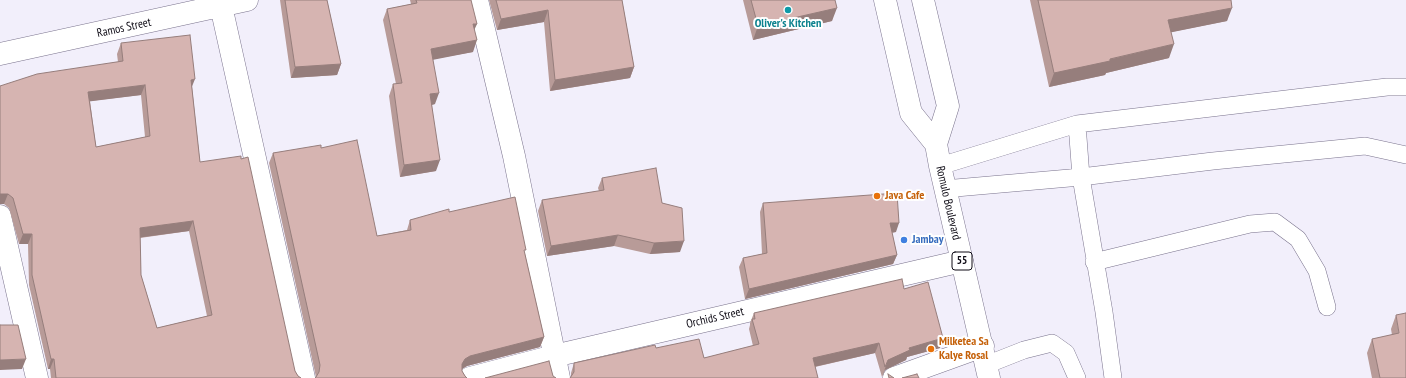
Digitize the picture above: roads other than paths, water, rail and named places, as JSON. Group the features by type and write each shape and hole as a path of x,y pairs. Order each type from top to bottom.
{"main road":[{"name":"Ramos Street","path":"0,54 248,0"},
{"path":"477,0 514,156 559,378"},
{"name":"Romulo Boulevard","path":"886,0 911,114 936,144"},
{"name":"Romulo Boulevard","path":"923,0 948,106 936,144 944,189 986,363"},
{"path":"221,6 304,378"},
{"path":"0,216 37,378"},
{"name":"Orchids Street","path":"470,378 554,356 962,261"},
{"path":"894,378 986,363"}],"lane":[{"path":"940,166 1077,124 1387,87 1406,87"},
{"path":"1077,124 1081,177 1094,262 1104,312 1112,378"},
{"path":"944,189 1081,177 1213,161 1365,146 1406,155"},
{"path":"1094,262 1250,224 1275,222 1298,239 1317,271 1327,307"},
{"path":"986,363 1024,350 1052,343 1066,353 1077,378"}],"place":[{"name":"Oliver's Kitchen","path":"788,10"},
{"name":"Java Cafe","path":"877,196"},
{"name":"Jambay","path":"904,240"},
{"name":"Milketea Sa Kalye Rosal","path":"931,349"}]}
